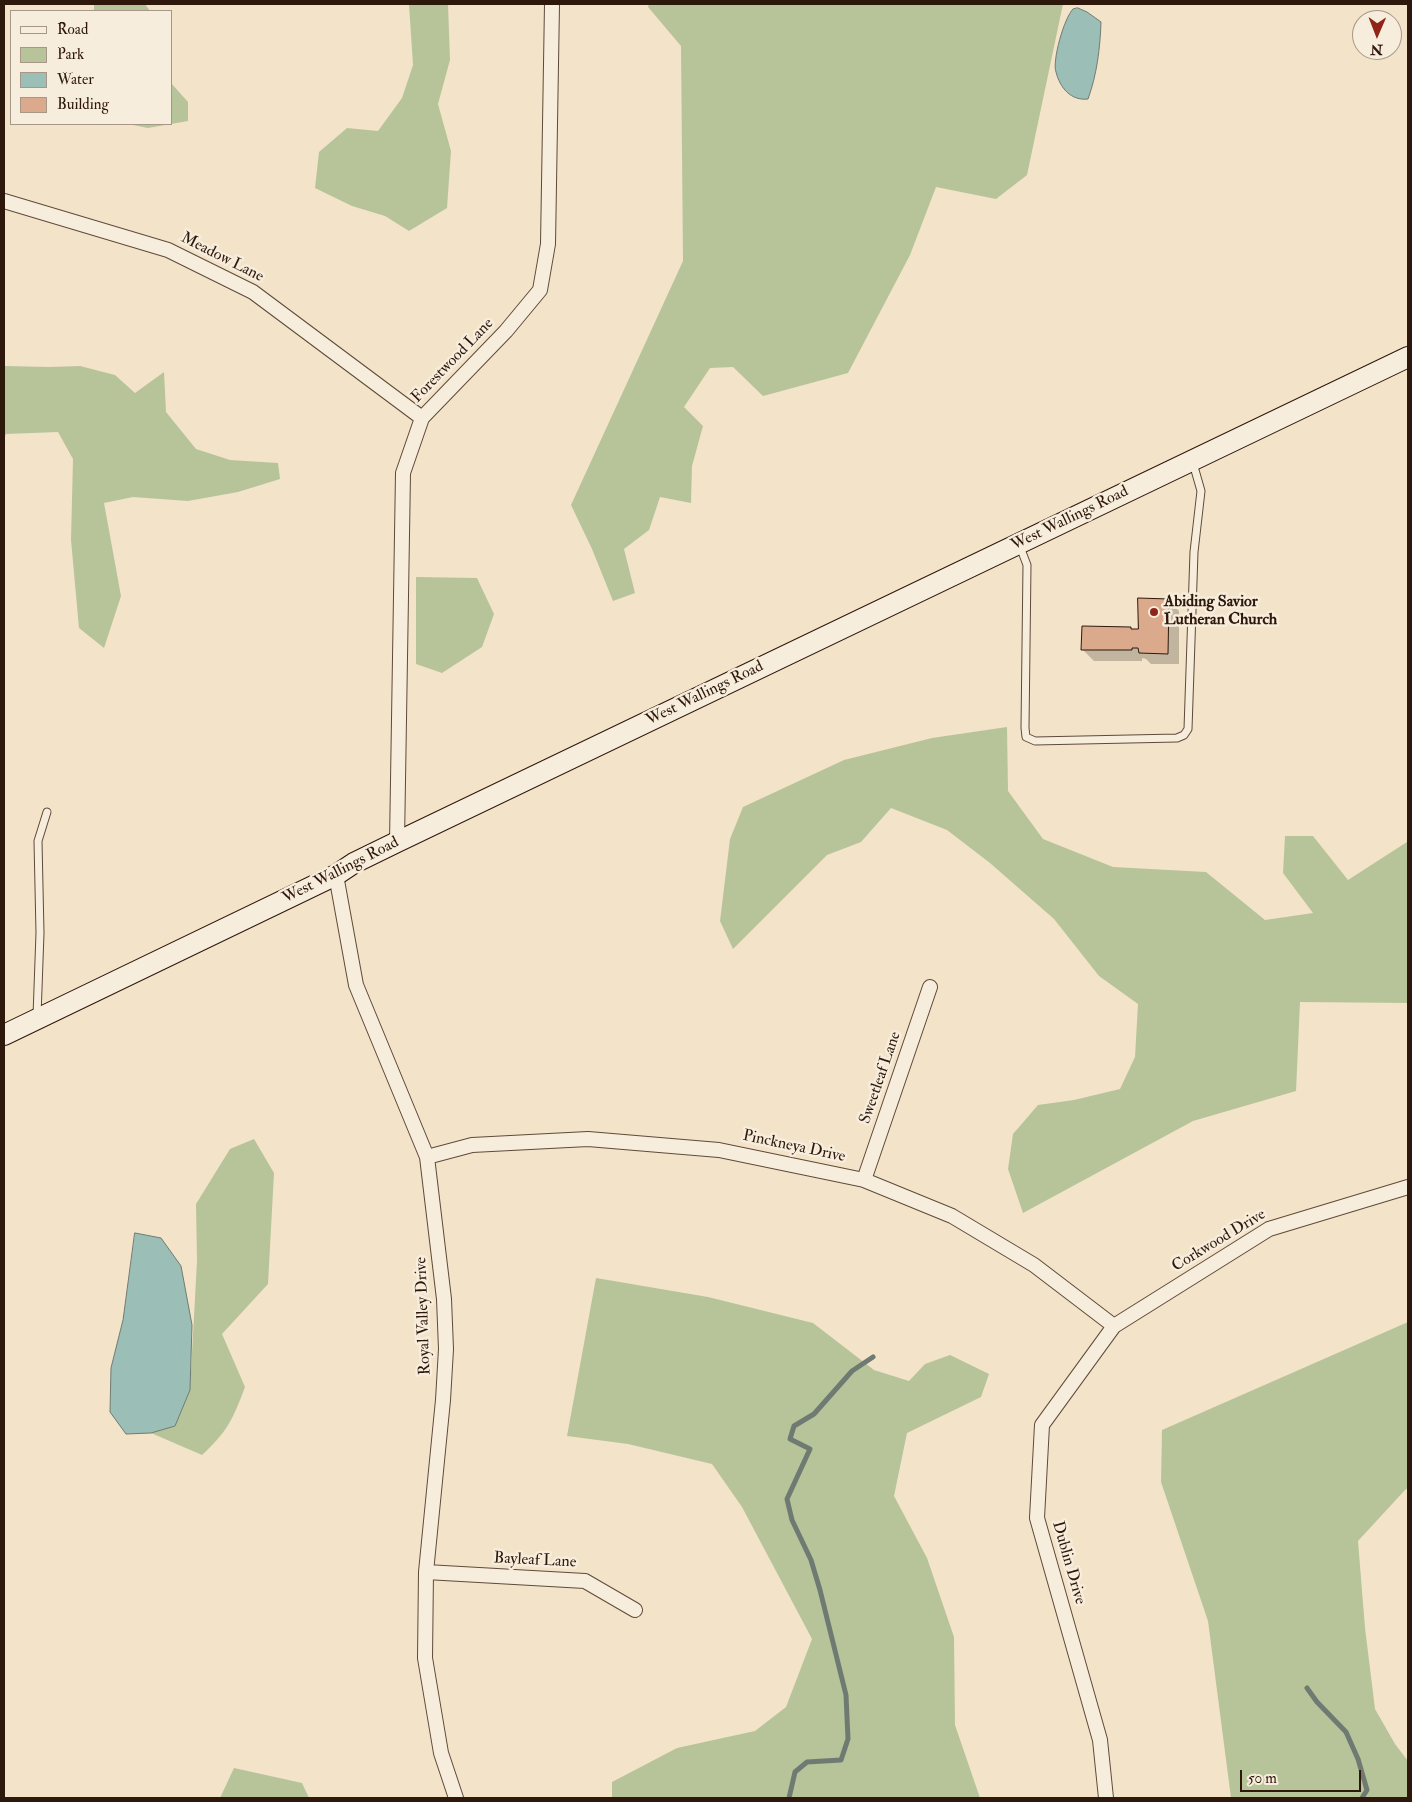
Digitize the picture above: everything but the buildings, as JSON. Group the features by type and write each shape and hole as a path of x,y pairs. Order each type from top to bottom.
{"street":[{"name":"Forestwood Lane","path":"397,842 403,473 422,418 506,331 540,290 548,244 552,4"},
{"name":"Meadow Lane","path":"4,200 168,250 253,292 422,418"},
{"name":"West Wallings Road","path":"4,1035 336,875 354,863 397,842 1408,357"},
{"name":"Royal Valley Drive","path":"336,875 356,985 428,1157 444,1300 446,1349 444,1400 426,1572 425,1658 440,1753 456,1798"},
{"name":"Sweetleaf Lane","path":"864,1180 930,987"},
{"name":"Pinckneya Drive","path":"428,1157 472,1145 588,1139 720,1150 864,1180 952,1216 1034,1265 1114,1326"},
{"name":"Corkwood Drive","path":"1114,1326 1269,1229 1408,1187"},
{"name":"Dublin Drive","path":"1106,1798 1100,1740 1037,1518 1042,1425 1114,1326"},
{"name":"Bayleaf Lane","path":"426,1572 585,1581 635,1610"}],"lane":[{"path":"1018,544 1027,565 1024,728 1026,737 1035,741 1177,738 1184,735 1188,728 1194,552 1201,491 1192,461"},
{"path":"37,1019 40,933 38,841 47,812"}],"green space":[{"path":"94,4 145,4 149,10 94,10"},
{"path":"409,4 448,4 450,60 438,104 451,151 447,208 409,231 385,216 352,206 315,188 319,152 347,128 378,131 402,98 413,65"},
{"path":"649,4 1063,4 1027,175 996,199 936,187 910,255 848,373 763,396 733,367 710,368 684,407 703,426 692,466 691,503 660,497 649,530 624,549 635,593 613,601 592,549 571,505 683,261 681,46 648,7"},
{"path":"172,84 188,102 188,121 172,124"},
{"path":"133,125 165,125 148,128"},
{"path":"4,366 80,366 115,375 135,393 164,372 166,412 196,449 230,460 278,463 280,479 238,492 188,501 133,497 104,503 121,596 104,648 79,628 71,540 73,459 58,432 6,434 4,438"},
{"path":"416,577 477,578 494,614 482,647 442,673 416,664"},
{"path":"1007,727 1008,791 1043,839 1113,867 1206,872 1265,920 1313,913 1283,873 1285,836 1313,836 1348,880 1407,842 1408,838 1408,1003 1300,1002 1296,1091 1193,1121 1023,1213 1008,1169 1013,1134 1038,1105 1074,1100 1120,1089 1135,1057 1138,1004 1099,976 1054,919 990,863 947,830 891,808 861,842 827,855 733,949 720,921 730,839 743,807 844,760 932,738"},
{"path":"254,1139 274,1173 268,1284 222,1334 245,1387 229,1424 218,1439 202,1455 151,1433 175,1426 190,1390 197,1261 196,1204 230,1149"},
{"path":"596,1278 708,1297 813,1323 874,1370 909,1381 925,1364 950,1355 989,1374 981,1397 907,1433 894,1496 927,1558 954,1637 955,1725 980,1798 612,1798 612,1782 677,1748 755,1731 786,1707 812,1639 742,1507 712,1464 628,1444 567,1436"},
{"path":"1408,1322 1408,1488 1358,1541 1365,1628 1375,1709 1395,1744 1408,1761 1408,1798 1231,1798 1208,1621 1161,1482 1162,1430"},
{"path":"234,1768 302,1783 309,1798 220,1798"}],"water":[{"path":"1078,8 1101,22 1098,61 1088,99 1071,96 1060,83 1055,67 1057,50 1066,21 1073,9"},
{"path":"135,1233 161,1238 181,1266 192,1325 190,1390 175,1426 151,1433 126,1434 110,1412 111,1368 123,1320"}],"waterway":[{"path":"789,1798 795,1772 807,1762 841,1760 848,1739 846,1695 820,1590 811,1560 792,1520 787,1499 810,1449 790,1439 794,1426 814,1414 852,1371 873,1357"},
{"path":"1307,1688 1317,1702 1346,1732 1358,1759 1367,1790 1362,1798"}],"place":[{"name":"Abiding Savior Lutheran Church","path":"1154,612"}]}
